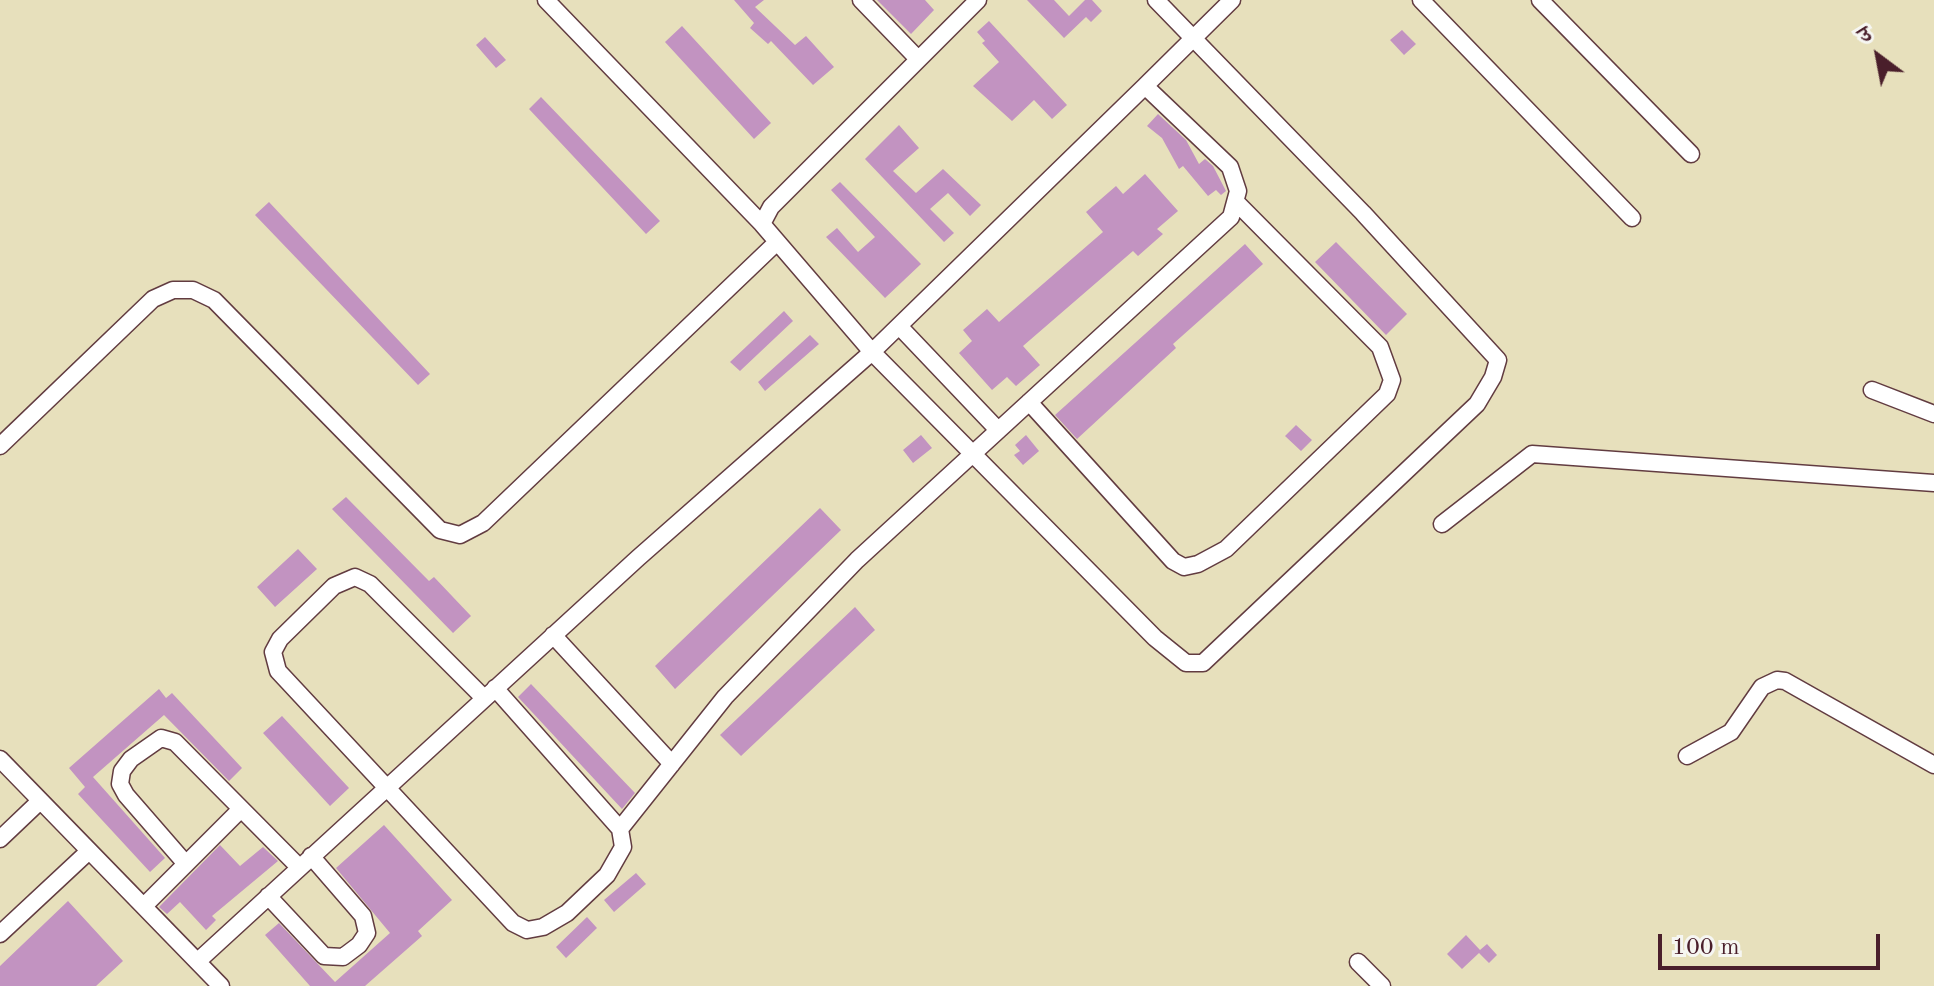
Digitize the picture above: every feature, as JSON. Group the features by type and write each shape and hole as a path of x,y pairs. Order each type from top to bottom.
{"street":[{"path":"546,0 762,224 872,352 972,454 1155,638 1186,663 1203,663 1477,404 1493,377 1498,360 1156,0"},
{"path":"861,0 918,59"},
{"path":"762,224 771,207 978,0"},
{"path":"198,961 553,635 872,352 1232,0"},
{"path":"1421,0 1632,218"},
{"path":"1540,0 1691,154"},
{"path":"620,829 725,697 857,560 1231,217 1237,203 1238,181 1230,167 1145,86"},
{"path":"1029,402 1173,561 1184,567 1226,549 1364,417 1387,394 1392,380 1380,347 1237,203"},
{"path":"0,446 153,299 173,290 193,290 214,300 440,530 460,535 483,523 776,243"},
{"path":"899,326 998,430"},
{"path":"1872,390 1934,414"},
{"path":"1442,524 1532,454 1934,483"},
{"path":"355,577 370,584 490,693 620,829 623,847 607,875 567,913 543,927 527,930 513,923 278,671 273,652 280,639 334,586 355,577"},
{"path":"553,635 672,764"},
{"path":"1687,756 1731,732 1762,687 1777,680 1785,681 1934,765"},
{"path":"186,864 120,784 122,771 131,759 161,738 175,742 241,809 305,861 363,916 367,933 359,945 343,957 324,956 268,896"},
{"path":"0,759 221,986"},
{"path":"0,839 40,801"},
{"path":"144,906 241,809"},
{"path":"0,934 89,851"},
{"path":"1358,962 1382,986"}],"building":[{"path":"734,0 764,0 755,7 795,45 806,36 834,67 813,85 771,41 768,44 750,28 754,23"},
{"path":"877,0 925,0 934,10 911,34"},
{"path":"1027,0 1054,0 1069,16 1085,0 1092,0 1102,11 1091,22 1086,17 1064,38"},
{"path":"989,21 1067,105 1052,119 1034,100 1012,121 973,86 999,62 982,43 985,41 977,32"},
{"path":"682,26 771,123 754,139 665,42"},
{"path":"1402,30 1416,44 1404,55 1390,40"},
{"path":"485,37 506,60 496,68 476,45"},
{"path":"541,97 660,221 646,234 529,109"},
{"path":"1158,114 1186,140 1199,164 1205,159 1213,166 1226,191 1221,195 1216,190 1208,196 1183,166 1179,169 1162,138 1147,126"},
{"path":"899,125 919,148 893,171 916,193 943,169 981,205 970,216 948,193 930,209 954,233 944,242 865,159"},
{"path":"1145,174 1178,211 1157,229 1163,234 1138,256 1133,251 1023,346 1040,365 1016,386 1007,377 992,390 959,353 972,341 963,330 987,309 999,322 1103,232 1086,212 1116,186 1123,194"},
{"path":"840,182 921,264 885,298 826,237 837,228 858,252 875,237 831,190"},
{"path":"269,202 430,374 418,385 255,215"},
{"path":"1336,242 1407,314 1386,335 1315,262"},
{"path":"1245,244 1263,264 1173,344 1176,348 1077,439 1055,415"},
{"path":"784,311 793,321 740,371 730,362"},
{"path":"810,335 819,344 765,391 758,382"},
{"path":"1296,425 1312,440 1301,451 1285,436"},
{"path":"921,435 932,448 913,463 903,450"},
{"path":"1026,435 1039,451 1023,465 1014,455 1020,451 1015,445"},
{"path":"346,497 429,581 434,577 471,616 453,633 332,509"},
{"path":"820,508 841,530 675,689 655,666"},
{"path":"298,549 317,569 275,607 257,587"},
{"path":"855,607 875,630 741,756 720,735"},
{"path":"531,684 635,793 622,809 518,697"},
{"path":"159,689 166,698 172,693 242,768 229,781 164,715 93,777 165,858 150,872 78,794 85,787 69,768"},
{"path":"282,716 349,788 330,806 263,733"},
{"path":"384,825 452,900 418,931 422,936 365,986 310,986 265,935 279,923 335,982 390,933 336,868"},
{"path":"220,845 240,866 263,847 278,861 212,916 216,920 206,930 180,902 167,914 159,907"},
{"path":"636,873 646,884 614,912 604,900"},
{"path":"68,901 123,961 96,986 0,986 0,966"},
{"path":"587,917 597,928 566,958 556,947"},
{"path":"1466,935 1480,950 1487,944 1497,955 1489,963 1479,953 1462,969 1447,954"}]}
